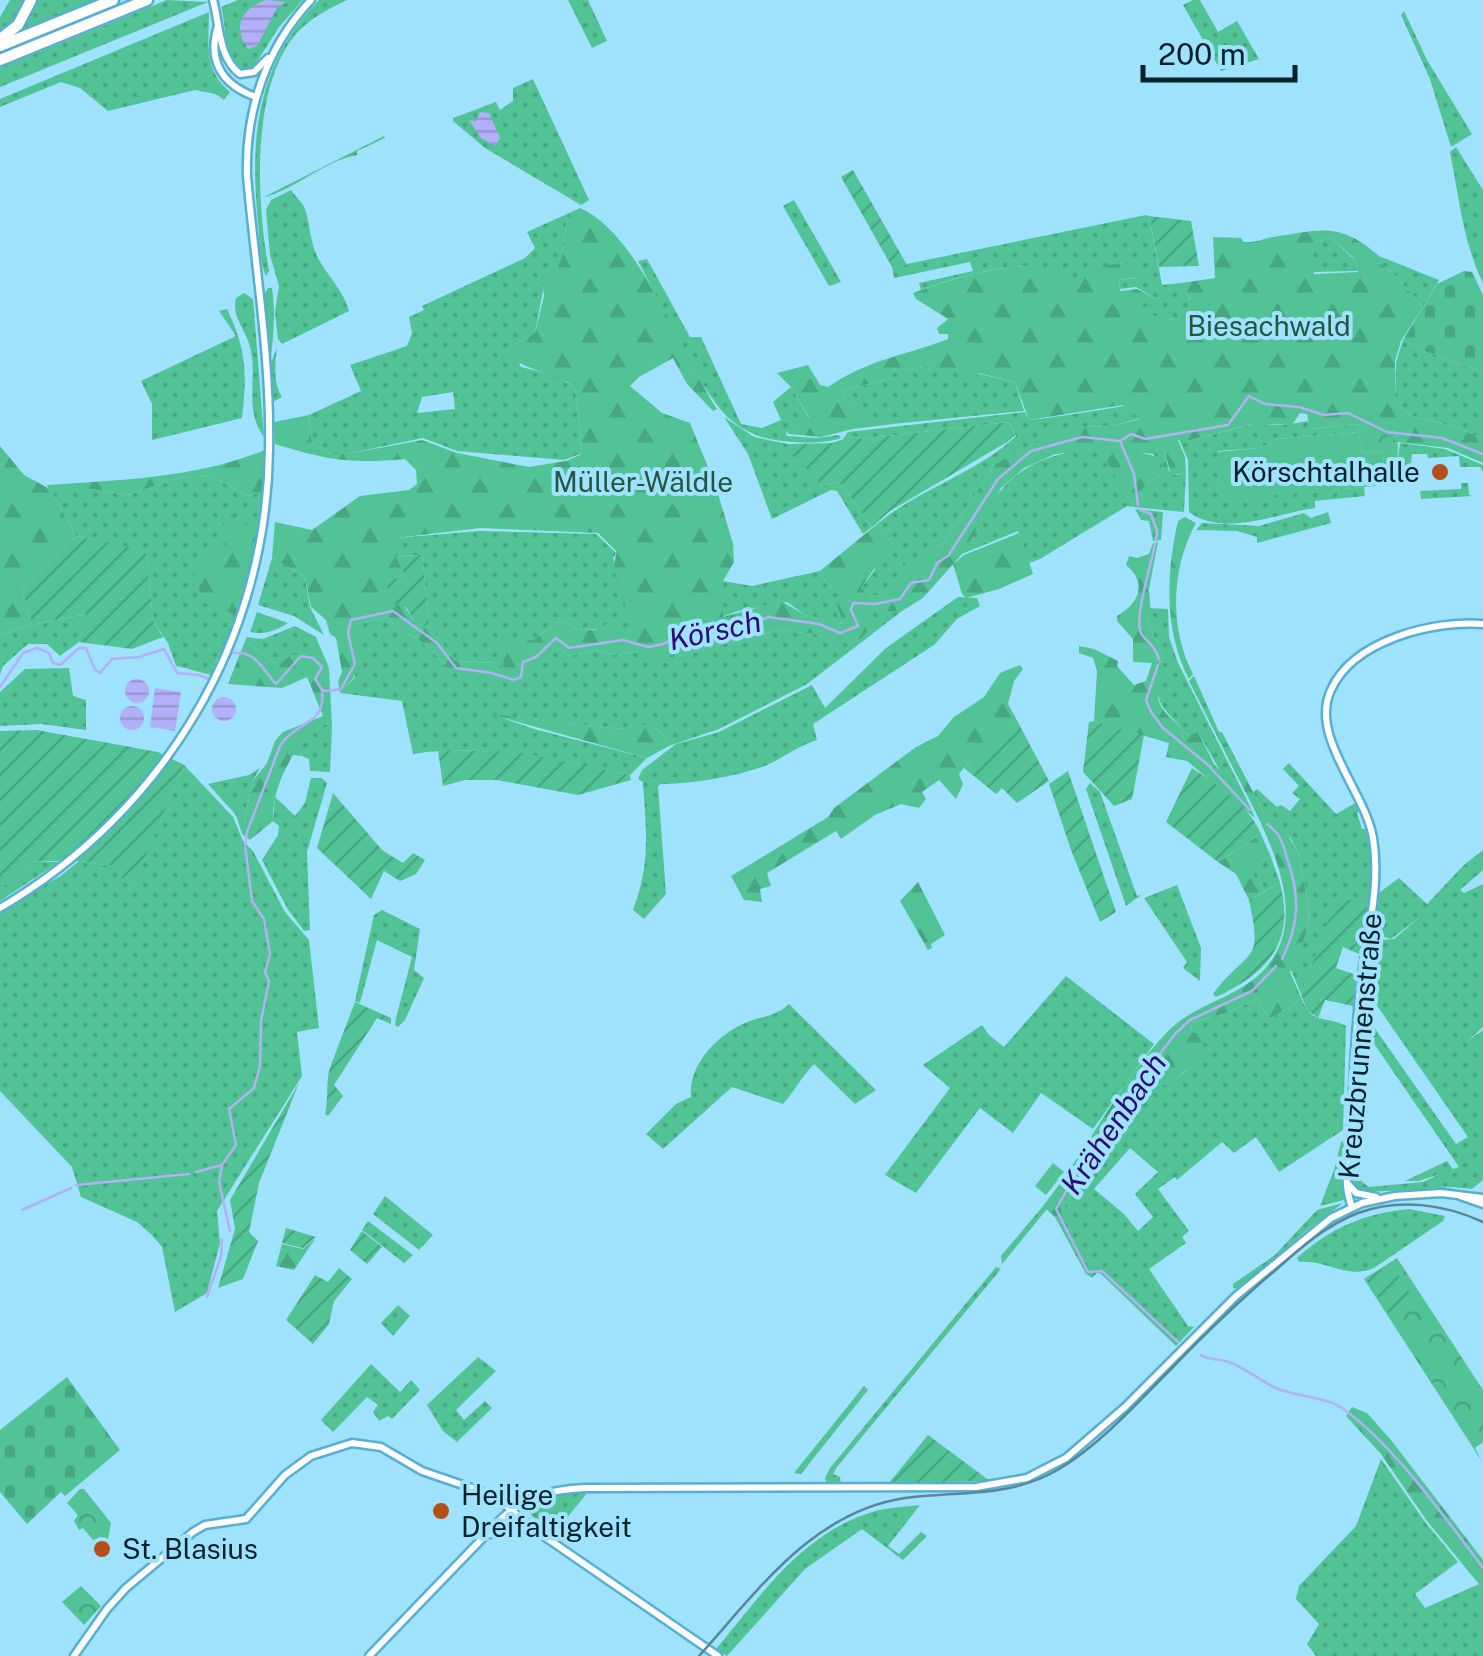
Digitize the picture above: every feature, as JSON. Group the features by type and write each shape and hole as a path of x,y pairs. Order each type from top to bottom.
{"highway":[{"path":"0,43 18,25 31,0"},
{"path":"0,43 113,0"},
{"path":"0,60 147,0"}],"main road":[{"path":"213,0 226,57 239,74 253,81 257,93"},
{"path":"0,908 84,849 144,788 190,727 222,666 244,610 263,528 270,451 247,176 248,136 257,93 272,54 311,0"},
{"path":"218,25 213,50 219,70 236,88 257,93"},
{"path":"239,74 254,72 272,54"},
{"name":"Kreuzbrunnenstraße","path":"1352,1206 1345,1180 1358,1002 1375,886 1375,853 1369,818 1327,729 1329,693 1356,661 1400,635 1439,625 1483,624"},
{"path":"1345,1180 1356,1193 1382,1198"},
{"path":"368,1656 512,1510 532,1496 564,1489 976,1487 1027,1478 1052,1467 1083,1444 1316,1227 1352,1206 1382,1198 1459,1195 1483,1201"},
{"path":"74,1656 118,1597 202,1526 246,1519 298,1463 344,1444 386,1448 422,1471 487,1492 532,1528 718,1656"},
{"path":"485,1537 511,1526 532,1528"}],"green space":[{"path":"10,0 28,0 19,19 0,37 0,17"},
{"path":"33,0 95,0 17,32"},
{"path":"167,0 208,2 0,87 0,68"},
{"path":"238,0 303,0 279,27 251,71 235,67 227,45 221,7"},
{"path":"319,0 347,0 313,19 295,35 280,58 264,117 260,182 269,271 266,276 261,257 255,161 262,104 282,50"},
{"path":"568,0 588,0 607,41 592,48"},
{"path":"1200,0 1218,32 1237,21 1259,59 1221,71 1183,5"},
{"path":"1404,11 1427,60 1472,134 1451,147 1430,79 1401,15"},
{"path":"209,12 211,65 230,92 224,100 216,94 195,90 108,111 80,88 61,82 0,107 0,99"},
{"path":"533,79 589,200 581,205 485,148 453,121 496,102 500,110 513,101 513,88"},
{"path":"384,136 357,151 357,155 264,197"},
{"path":"1456,147 1483,190 1483,283 1462,219 1450,152"},
{"path":"853,170 907,265 892,267 841,177"},
{"path":"291,190 305,209 317,256 349,311 282,344 275,312 279,286 270,255 266,210 271,200"},
{"path":"794,200 841,282 829,286 783,206"},
{"path":"580,208 621,242 658,298 717,409 713,411 687,384 673,358 630,386 662,413 690,423 716,487 733,544 734,562 723,581 723,617 781,601 805,615 841,624 837,605 840,594 827,585 820,571 876,525 894,545 861,588 869,596 895,593 904,565 943,544 994,465 1053,433 1140,419 1123,405 1029,420 1015,382 978,373 966,380 958,371 943,372 935,364 893,372 891,378 842,391 851,412 890,420 893,424 821,437 788,434 809,417 791,387 777,373 808,365 820,385 828,387 872,364 948,339 948,334 939,334 937,328 948,319 916,299 913,293 986,271 1043,267 1060,270 1062,279 1084,279 1082,269 1123,263 1138,266 1140,277 1119,280 1120,291 1137,289 1156,299 1153,307 1141,302 1137,307 1170,319 1177,318 1187,307 1190,297 1181,283 1215,278 1213,237 1241,238 1247,242 1318,231 1342,233 1379,256 1381,264 1423,307 1401,341 1395,361 1395,403 1414,417 1483,438 1483,463 1448,448 1396,442 1358,424 1310,429 1307,414 1300,413 1292,425 1270,424 1261,429 1251,424 1178,440 1186,473 1171,475 1164,449 1143,449 1142,453 1159,457 1163,468 1139,492 1145,501 1153,502 1153,509 1134,507 1100,450 1055,454 1024,468 1001,488 962,554 923,598 902,611 860,612 872,627 860,639 834,645 815,634 778,630 674,657 647,658 637,651 617,655 596,650 569,656 555,646 527,679 516,683 451,672 433,652 399,630 388,617 356,624 360,661 340,693 338,682 342,672 336,638 330,634 326,620 311,607 305,577 272,558 275,522 312,530 360,496 409,490 417,484 416,470 405,459 339,459 275,444 274,422 309,415 312,443 332,454 422,440 457,453 529,467 580,455 575,388 521,363 509,351 535,333 543,285 556,270 562,253 567,214","holes":["1330,237 1354,258 1358,272 1314,274 1312,244","480,528 598,533 616,551 614,573 623,581 626,617 631,628 606,624 596,630 578,630 557,622 533,640 498,644 506,669 497,663 455,661 430,627 415,623 386,577 408,582 396,556 396,538"]},
{"path":"567,214 563,253 544,285 535,333 512,346 521,367 558,376 575,388 580,454 564,460 457,451 423,438 332,454 312,443 309,415 361,391 350,365 407,346 412,333 409,317 424,310 422,306 525,258 535,248 527,232","holes":["453,392 455,409 417,413 422,397"]},
{"path":"1146,215 1162,285 1181,283 1190,293 1188,310 1182,318 1161,320 1137,308 1137,303 1156,299 1136,287 1120,289 1119,280 1137,278 1123,263 1085,272 1085,279 1062,279 1060,271 1044,268 1009,268 971,274 921,290 919,283 973,271 970,262 894,278 892,267"},
{"path":"1149,216 1191,221 1199,266 1159,267"},
{"path":"1330,237 1354,259 1358,271 1313,272 1312,244"},
{"path":"1379,256 1439,280 1423,307 1381,264"},
{"path":"647,259 690,337 701,337 741,424 762,428 781,420 773,402 791,387 809,418 786,432 787,436 841,438 812,442 778,440 753,434 731,420 706,389 681,345 638,261"},
{"path":"1464,271 1472,272 1483,295 1483,372 1403,340 1437,284"},
{"path":"272,288 274,308 270,364 265,293"},
{"path":"244,293 253,299 264,437 254,417 251,351 235,305 236,298"},
{"path":"227,309 238,338 244,363 242,418 152,440 152,404 141,381 236,336 219,311"},
{"path":"1403,340 1483,372 1483,438 1414,417 1395,403 1396,362"},
{"path":"277,348 276,379 282,397 273,402 270,364"},
{"path":"935,364 1015,382 1024,411 893,424 890,420 851,413 842,391 891,378 892,372"},
{"path":"1124,406 1141,418 1113,426 1075,427 994,465 943,544 905,565 895,594 868,596 861,588 894,545 876,525 910,501 983,461 1016,436 1008,422 863,439 853,436 845,441 848,432 1025,412 1029,420"},
{"path":"724,417 754,437 788,444 822,486 837,482 842,485 872,527 863,534 837,491 831,490 772,519 748,454"},
{"path":"1308,421 1311,429 1358,424 1359,432 1278,439 1260,448 1218,451 1223,499 1364,487 1365,496 1315,501 1315,508 1251,522 1218,523 1189,512 1188,460 1179,439 1191,440 1252,424"},
{"path":"1008,422 1015,435 1007,442 890,511 872,527 842,485 837,482 822,486 788,448 788,444 832,443 853,436 863,439"},
{"path":"1358,424 1392,437 1398,444 1397,469 1384,470 1383,451 1361,453"},
{"path":"1359,432 1361,453 1383,451 1385,485 1223,500 1217,452 1260,448 1278,439"},
{"path":"1400,443 1445,449 1483,465 1483,472 1480,467 1460,467 1459,456 1428,458 1427,454 1412,454 1410,471 1396,472"},
{"path":"0,446 24,475 48,488 47,485 185,472 265,450 265,491 247,496 210,475 178,478 128,495 90,489 50,489 76,536 22,590 32,625 0,635"},
{"path":"1143,448 1164,449 1169,471 1176,475 1186,473 1184,512 1153,509 1153,503 1145,501 1139,492 1160,475 1154,454 1142,453"},
{"path":"1100,449 1134,507 1127,506 1029,563 1018,531 962,554 987,509 1014,478 1049,458"},
{"path":"210,475 247,496 265,491 260,533 228,546 238,593 238,620 216,661 214,675 176,666 168,643 153,621 146,551 76,536 50,489 90,489 128,495 178,478"},
{"path":"1461,483 1468,483 1469,495 1473,496 1421,499 1420,491 1461,489"},
{"path":"1135,509 1163,512 1161,540 1153,541 1149,521 1141,520"},
{"path":"1328,512 1331,523 1257,543 1257,537 1237,531 1196,530 1202,523 1259,526 1304,513 1311,518"},
{"path":"232,515 260,533 241,617 203,602 194,574 213,544 227,545 219,531"},
{"path":"1185,517 1196,523 1182,559 1176,598 1180,637 1193,674 1189,679 1175,642 1170,602 1174,541 1178,521"},
{"path":"479,531 596,534 616,553 613,558 623,581 631,628 578,630 557,622 533,640 507,671 497,663 455,661 430,627 422,555 396,556 396,538"},
{"path":"1019,533 1033,574 966,598 953,564 964,555"},
{"path":"76,536 146,550 153,621 163,637 132,649 79,642 86,614 32,625 22,590"},
{"path":"1158,542 1149,589 1148,621 1164,661 1159,662 1163,675 1159,702 1187,735 1198,732 1214,764 1248,802 1255,818 1187,761 1166,757 1169,743 1094,721 1097,671 1093,658 1079,653 1079,646 1118,661 1117,666 1134,685 1146,681 1152,663 1133,662 1133,639 1117,616 1131,606 1138,593 1137,579 1126,565 1129,556 1149,554 1153,543"},
{"path":"422,555 430,627 415,623 406,607 390,603 385,576 407,581 396,556"},
{"path":"272,558 305,577 310,607 324,635 294,616 258,605"},
{"path":"820,571 827,585 840,594 840,624 805,615 787,602 722,617 723,581 752,586"},
{"path":"958,597 977,598 980,606 957,619 934,645 813,724 817,740 751,771 658,786 666,894 644,919 633,910 643,877 646,847 643,782 638,779 642,770 676,744 719,732 812,685 825,708 886,648"},
{"path":"1148,608 1168,609 1169,637 1178,663 1248,802 1224,778 1198,732 1187,735 1161,704 1159,663 1164,661 1148,621"},
{"path":"902,611 807,684 719,729 669,746 651,724 623,729 495,715 647,758 630,775 495,752 413,754 402,701 340,693 355,677 356,624 388,617 399,630 433,652 451,672 516,683 555,646 569,656 596,650 617,655 637,651 674,657 778,630 815,634 871,627 859,613"},
{"path":"257,612 288,623 270,632 250,632"},
{"path":"87,614 79,642 60,656 47,644 28,644 3,666 0,674 0,635"},
{"path":"295,626 316,637 329,668 316,652 278,666 245,641 247,637 263,639"},
{"path":"245,641 278,666 291,655 316,652 329,668 332,726 325,724 297,738 302,756 293,755 285,771 276,795 273,821 250,840 242,834 252,782 267,763 275,741 283,732 323,716 307,677 282,688 228,684"},
{"path":"1020,665 1023,669 1014,681 1008,704 1019,724 965,766 959,774 963,784 956,799 939,780 922,792 926,799 919,808 901,804 875,815 841,839 836,831 767,873 771,886 760,889 762,902 744,900 731,876 828,817 834,808 916,747 938,736 954,717 984,697 1000,673"},
{"path":"69,668 73,696 86,700 86,730 41,724 0,726 0,692 25,669"},
{"path":"1194,676 1237,761 1231,764 1189,681"},
{"path":"489,714 623,729 650,723 669,746 647,758"},
{"path":"1089,722 1144,735 1132,799 1114,806 1083,772"},
{"path":"325,724 332,726 330,772 310,771 309,759 302,756 296,738"},
{"path":"1019,724 1049,781 1017,803 1002,788 996,794 964,768 987,743"},
{"path":"37,730 158,752 184,765 132,889 112,866 33,861 0,890 0,731"},
{"path":"438,750 518,752 630,775 631,780 578,795 497,780 465,780 443,786"},
{"path":"1237,761 1265,815 1285,831 1298,852 1309,909 1308,926 1290,972 1301,997 1269,1019 1257,999 1192,1023 1191,1031 1199,1037 1207,1054 1166,1086 1151,1075 1083,1172 1060,1215 1055,1217 1043,1206 1150,1051 1177,1023 1253,980 1274,957 1284,931 1280,874 1258,816 1231,764"},
{"path":"1289,763 1336,814 1359,801 1361,810 1357,813 1362,829 1367,824 1373,880 1370,904 1355,901 1321,941 1301,994 1291,970 1308,926 1309,909 1298,852 1291,839 1265,815 1253,792 1257,789 1277,807 1281,805 1290,811 1300,799 1292,793 1299,786 1283,769"},
{"path":"184,765 233,817 285,912 309,940 319,1028 297,1032 302,1076 217,1211 220,1243 207,1293 175,1312 162,1247 137,1222 81,1197 72,1167 0,1091 0,911 79,861 112,866 132,888"},
{"path":"260,768 252,782 242,834 236,815 208,784 249,775"},
{"path":"1192,768 1241,805 1261,834 1218,862 1166,822"},
{"path":"1068,771 1116,912 1100,922 1049,784"},
{"path":"311,778 322,778 327,783 307,852 310,930 304,931 262,860 278,835 279,826 273,821 275,797 295,816 305,803"},
{"path":"1090,783 1100,792 1137,896 1141,895 1126,906 1086,789"},
{"path":"333,793 382,850 403,863 413,853 425,860 416,874 400,881 384,871 371,899 317,848"},
{"path":"1261,834 1271,857 1248,868 1265,891 1249,900 1236,874 1218,862"},
{"path":"1483,850 1483,870 1460,890 1464,893 1483,884 1483,1027 1468,1041 1483,1030 1483,1180 1472,1189 1439,1186 1471,1193 1445,1189 1359,1192 1350,1182 1352,1163 1352,1179 1360,1170 1362,1182 1369,1187 1423,1182 1440,1174 1405,1181 1447,1161 1453,1169 1459,1167 1368,1035 1369,1020 1456,1144 1468,1137 1371,997 1381,940 1394,939 1419,918 1391,939 1384,937 1375,925 1380,892 1399,878 1427,904"},
{"path":"1271,857 1280,883 1265,891 1247,868"},
{"path":"33,861 59,862 0,901 0,890"},
{"path":"918,882 945,935 928,950 900,901"},
{"path":"1280,883 1284,923 1273,954 1250,978 1216,997 1213,994 1253,947 1249,900"},
{"path":"1177,885 1201,948 1200,981 1183,968 1187,962 1144,898"},
{"path":"1357,898 1370,904 1363,949 1359,954 1343,947 1336,968 1356,975 1353,1006 1325,1000 1318,1018 1307,1010 1301,994 1334,904"},
{"path":"382,910 420,929 414,970 424,978 398,1027 396,1018 412,957 377,940 360,1003 355,1001 374,915"},
{"path":"1066,976 1154,1044 1093,1129 1041,1093 1013,1133 980,1108 916,1193 885,1175 950,1088 923,1065 982,1025 1004,1047"},
{"path":"1301,997 1309,1013 1346,1026 1343,1130 1279,1172 1256,1137 1234,1153 1222,1142 1177,1180 1175,1177 1158,1189 1189,1231 1182,1237 1186,1243 1149,1269 1188,1326 1194,1327 1176,1346 1101,1274 1092,1278 1086,1274 1055,1217 1060,1215 1083,1172 1151,1074 1181,1075 1187,1070 1195,1036 1192,1023 1257,999 1269,1019","holes":["1130,1148 1158,1172 1135,1194 1153,1217 1138,1231 1094,1189"]},
{"path":"355,1002 391,1018 391,1024 377,1018 334,1085 343,1096 328,1116 325,1114 329,1071"},
{"path":"789,1004 876,1090 855,1104 814,1064 783,1104 732,1087 663,1149 646,1134 676,1104 691,1097 694,1074 715,1043 735,1028"},
{"path":"299,1083 259,1183 249,1232 258,1241 243,1279 218,1288 235,1229 230,1200"},
{"path":"1346,1140 1344,1200 1320,1206 1341,1142"},
{"path":"1053,1163 1064,1172 1046,1195 1035,1186"},
{"path":"385,1196 433,1235 419,1250 373,1214"},
{"path":"1343,1203 1239,1289 1233,1288 1233,1284 1275,1255 1317,1210"},
{"path":"1043,1206 1047,1209 1002,1264 1001,1256"},
{"path":"1409,1209 1445,1216 1374,1268 1345,1271 1299,1262 1297,1258 1322,1238 1349,1224"},
{"path":"368,1221 413,1255 404,1263 362,1230"},
{"path":"286,1228 316,1237 303,1248 282,1243"},
{"path":"362,1231 382,1247 367,1264 350,1250"},
{"path":"315,1239 294,1270 276,1266 282,1244 303,1249"},
{"path":"1397,1258 1483,1390 1483,1442 1475,1448 1483,1463 1364,1279"},
{"path":"1391,1263 1414,1300 1390,1316 1366,1279"},
{"path":"996,1267 1001,1269 837,1467 833,1474 840,1477 841,1484 827,1484 825,1478 830,1468"},
{"path":"339,1268 352,1279 334,1301 329,1324 313,1344 286,1320 315,1275 328,1282"},
{"path":"398,1305 410,1316 393,1336 381,1323"},
{"path":"478,1357 496,1371 456,1410 464,1420 485,1401 492,1408 457,1442 443,1431 427,1405"},
{"path":"371,1364 400,1392 411,1380 420,1390 392,1419 388,1416 379,1421 373,1412 378,1405 367,1397 333,1432 321,1420"},
{"path":"67,1377 120,1450 65,1496 61,1492 27,1524 0,1492 0,1430"},
{"path":"864,1386 868,1390 801,1474 794,1473"},
{"path":"1352,1407 1367,1413 1391,1440 1483,1560 1483,1589 1427,1521 1381,1454 1346,1416"},
{"path":"928,1435 990,1481 889,1483"},
{"path":"1381,1459 1458,1562 1415,1594 1425,1608 1479,1584 1483,1589 1483,1656 1316,1656 1307,1644 1319,1624 1296,1599 1299,1586 1356,1526"},
{"path":"80,1489 111,1523 108,1539 99,1547 83,1528 79,1530 74,1521 78,1515 67,1503"},
{"path":"588,1492 553,1535 526,1510 544,1496"},
{"path":"920,1505 888,1546 899,1554 921,1532 927,1536 903,1560 862,1529 805,1569 727,1656 716,1649 782,1571 820,1538 872,1512"},
{"path":"81,1586 101,1606 84,1625 62,1602"}],"water":[{"path":"266,0 286,2 277,8 257,46 248,49 240,32 242,18"},
{"path":"480,112 489,113 500,138 495,146 481,138 469,120 476,121"},
{"path":"137,679 149,691 137,703 125,691"},
{"path":"155,688 181,692 175,731 150,727"},
{"path":"224,697 236,709 224,721 212,709"},
{"path":"132,706 144,718 132,730 120,718"}],"waterway":[{"name":"Körsch","path":"228,654 251,656 276,684 301,656 313,658 322,667 315,679 327,691 341,689 355,664 348,633 351,620 393,611 437,643 456,668 514,680 521,677 523,662 536,657 556,638 569,648 623,640 648,647 689,632 743,627 769,617 819,624 840,633 858,626 851,610 853,603 900,599 911,583 929,580 998,479 1031,451 1082,437 1120,441 1131,434 1145,439 1228,425 1249,396 1265,404 1299,407 1324,415 1348,413 1387,432 1442,438 1483,454"},
{"name":"Krähenbach","path":"1120,441 1134,474 1138,505"},
{"name":"Krähenbach","path":"1140,510 1151,514 1156,540"},
{"name":"Krähenbach","path":"1155,544 1139,626 1159,659"},
{"name":"Körsch","path":"0,687 23,653 37,648 49,653 53,663 60,665 79,648 86,648 100,673 112,659 139,657 164,649 177,673 209,679"},
{"name":"Krähenbach","path":"1158,665 1146,700 1151,712 1250,810"},
{"path":"230,1231 219,1182 222,1165 236,1145 229,1109 254,1088 269,981 265,972 270,954 264,919 252,901 247,832 280,746 319,711 322,691"},
{"name":"Krähenbach","path":"1267,824 1282,843 1296,897 1295,921 1282,959"},
{"name":"Krähenbach","path":"1178,1342 1102,1271 1088,1272 1056,1209 1080,1167 1116,1119 1122,1103 1175,1034 1190,1020 1252,991 1276,966"},
{"path":"196,1172 222,1165"},
{"path":"76,1185 189,1174"},
{"path":"22,1210 71,1188"},
{"path":"207,1297 221,1256 222,1239"},
{"name":"Krähenbach","path":"1201,1355 1235,1365 1283,1390 1335,1404 1354,1417 1414,1479 1483,1568"}],"tram line":[{"path":"699,1656 789,1558 842,1519 905,1498 1022,1485 1075,1459 1250,1293 1305,1245 1336,1224 1374,1208 1405,1205 1437,1207 1483,1222"}],"place":[{"name":"Körschtalhalle","path":"1440,472"},
{"name":"Heilige Dreifaltigkeit","path":"441,1511"},
{"name":"St. Blasius","path":"102,1549"}],"park label":[{"name":"Biesachwald","path":"1269,326"},
{"name":"Müller-Wäldle","path":"643,482"}]}
